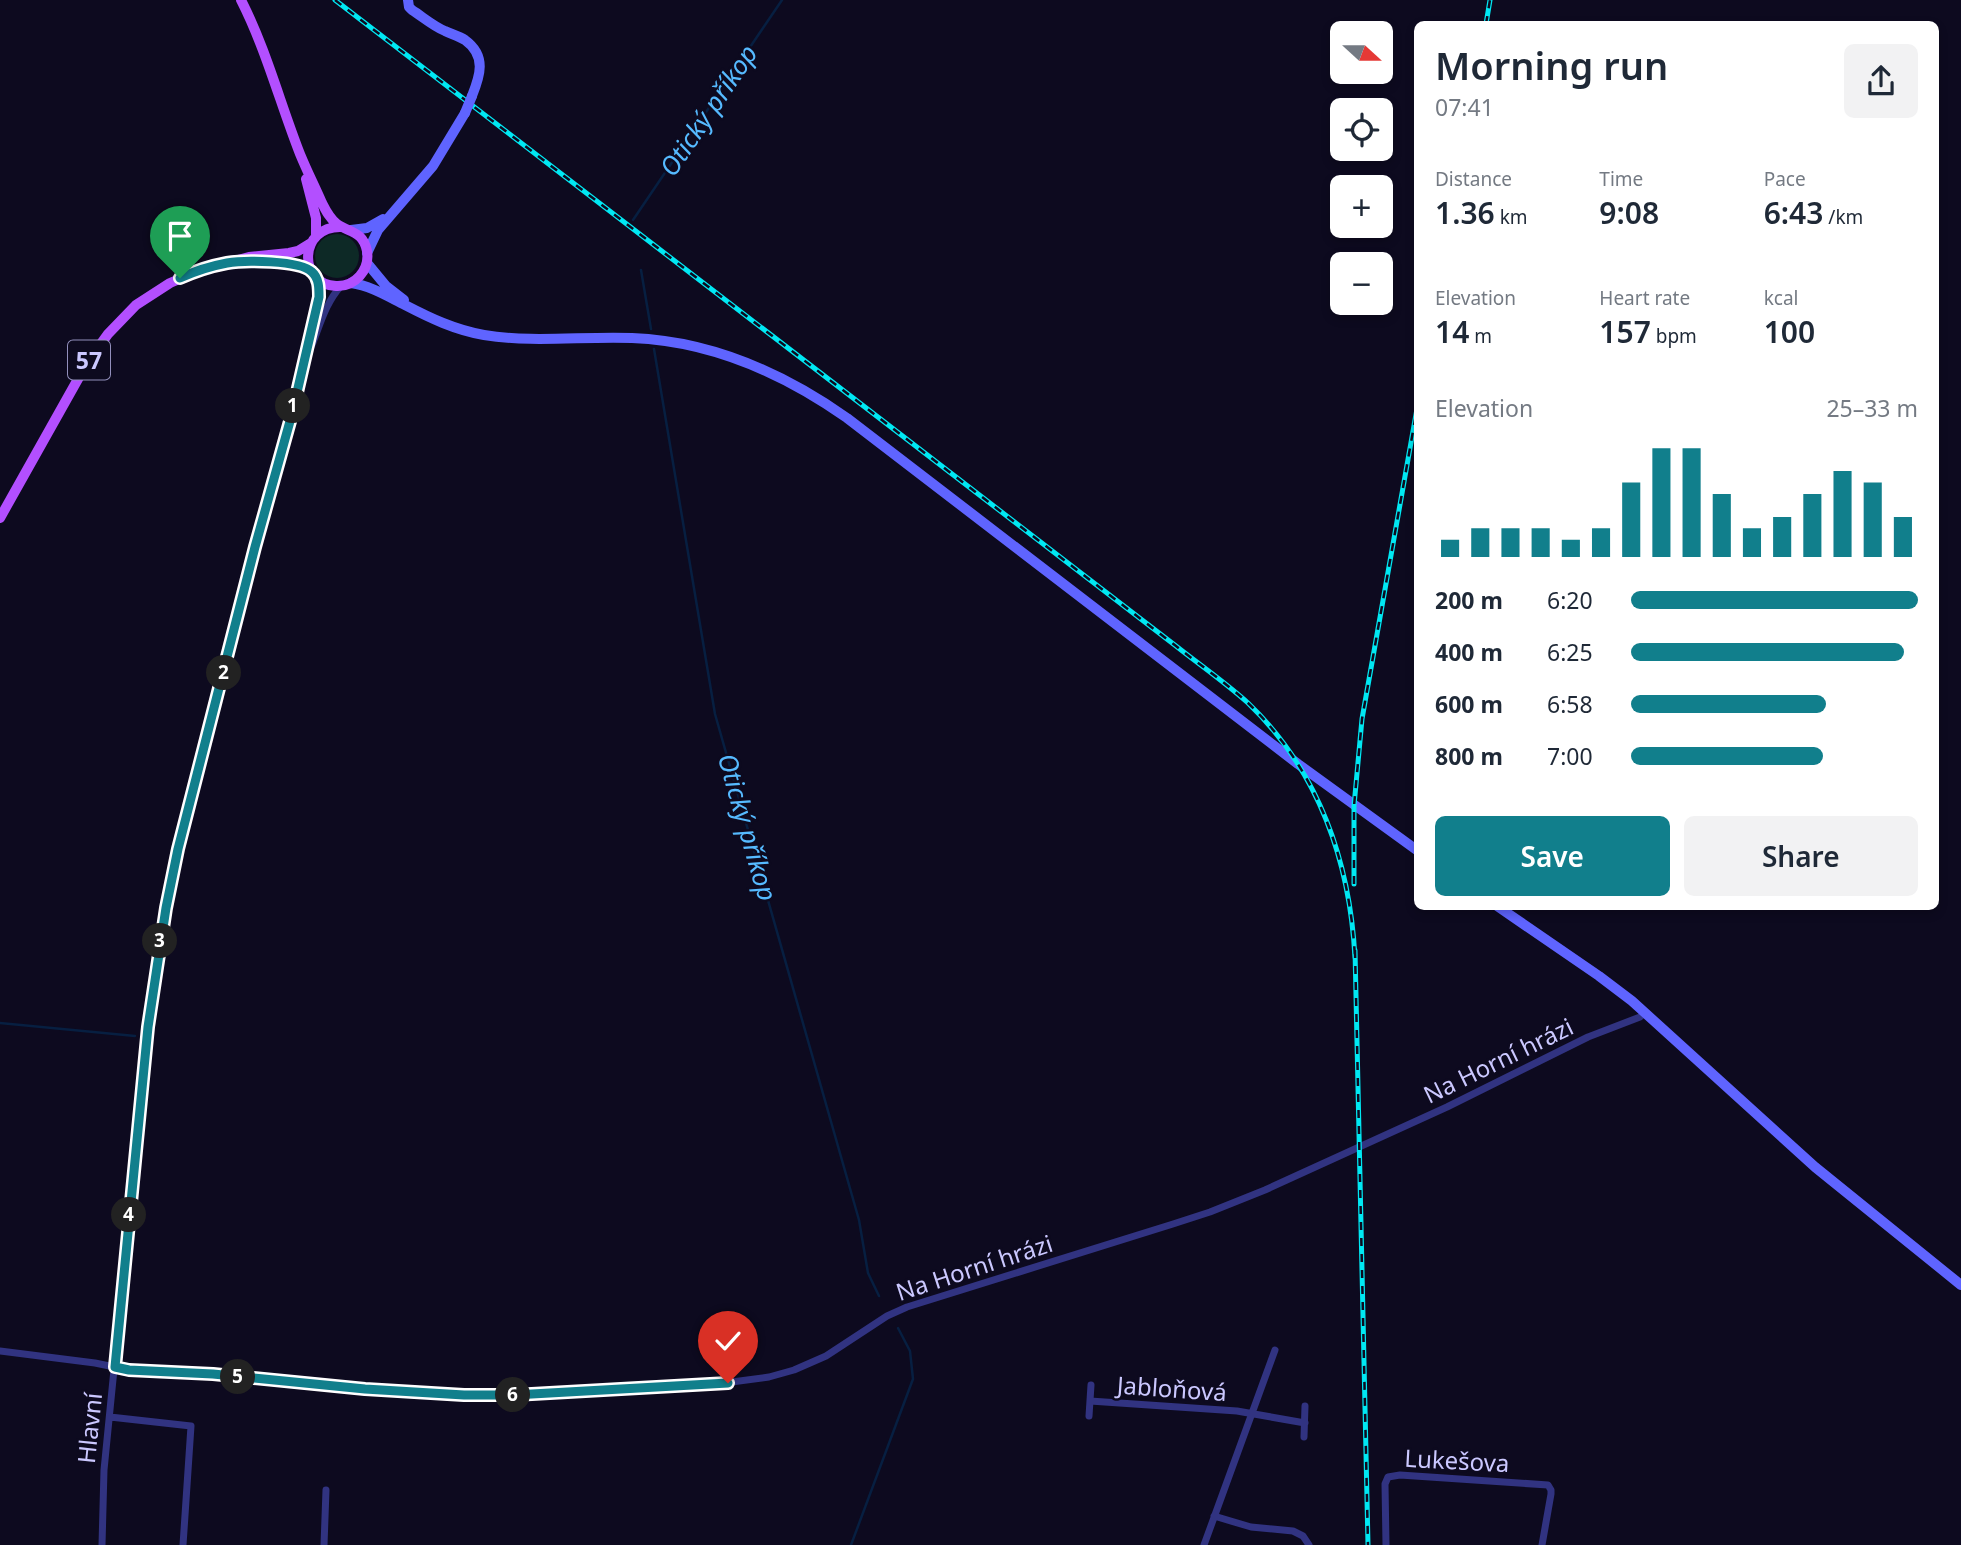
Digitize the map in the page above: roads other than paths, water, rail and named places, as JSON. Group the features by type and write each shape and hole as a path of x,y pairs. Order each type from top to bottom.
{"main road":[{"path":"241,0 263,51 301,156 327,212 362,239 370,270 386,286 427,317"},
{"path":"346,284 361,275 374,236 433,166 465,113 481,73 473,47 464,39 442,30 412,10 408,0"},
{"path":"301,156 316,218 308,257 314,274"},
{"path":"346,228 360,230 374,226 392,213"},
{"name":"57","path":"0,518 81,372 113,328 136,305 170,283 206,268 298,251 328,228 346,228"},
{"name":"57","path":"235,262 290,264 314,274 326,284 346,284"},
{"path":"346,284 372,288 427,317 464,330 497,337 635,338 675,343 727,355 785,379 847,418 1323,783 1414,849"},
{"path":"1503,910 1606,981 1645,1012 1815,1167 1960,1284"}],"street":[{"name":"Hlavní","path":"102,1545 103,1486 148,1027 166,908 255,547 303,369 319,297 314,274"},
{"name":"Hlavní","path":"303,369 334,293 346,284"},
{"name":"Na Horní hrázi","path":"0,1352 95,1363 129,1370 213,1374 365,1389 464,1395 709,1385 769,1377 826,1356 903,1309 1210,1212 1265,1190 1414,1123 1588,1037 1640,1017 1645,1012"},
{"name":"Jabloňová","path":"1204,1545 1275,1350"},
{"path":"1090,1416 1091,1385"},
{"name":"Jabloňová","path":"1090,1401 1237,1411 1305,1423"},
{"path":"1304,1437 1305,1406"},
{"path":"110,1417 191,1426 183,1545"},
{"name":"Lukešova","path":"1386,1545 1385,1485 1391,1476 1400,1475 1548,1485 1551,1494 1542,1545"},
{"path":"324,1545 326,1490"},
{"path":"1214,1516 1251,1527 1293,1531 1303,1536 1309,1545"}],"waterway":[{"name":"Otický příkop","path":"633,220 782,0"},
{"name":"Otický příkop","path":"641,270 651,329"},
{"name":"Otický příkop","path":"654,349 715,714 859,1220 868,1273 879,1296"},
{"path":"0,1023 135,1036"},
{"name":"Otický příkop","path":"851,1545 913,1379 910,1351 898,1328"}],"railway":[{"path":"335,0 1248,703 1294,758 1312,788 1326,820 1346,887 1355,958"},
{"path":"1486,21 1490,0"},
{"path":"1354,884 1354,806 1362,719 1414,426"},
{"path":"1355,950 1368,1545"}]}
